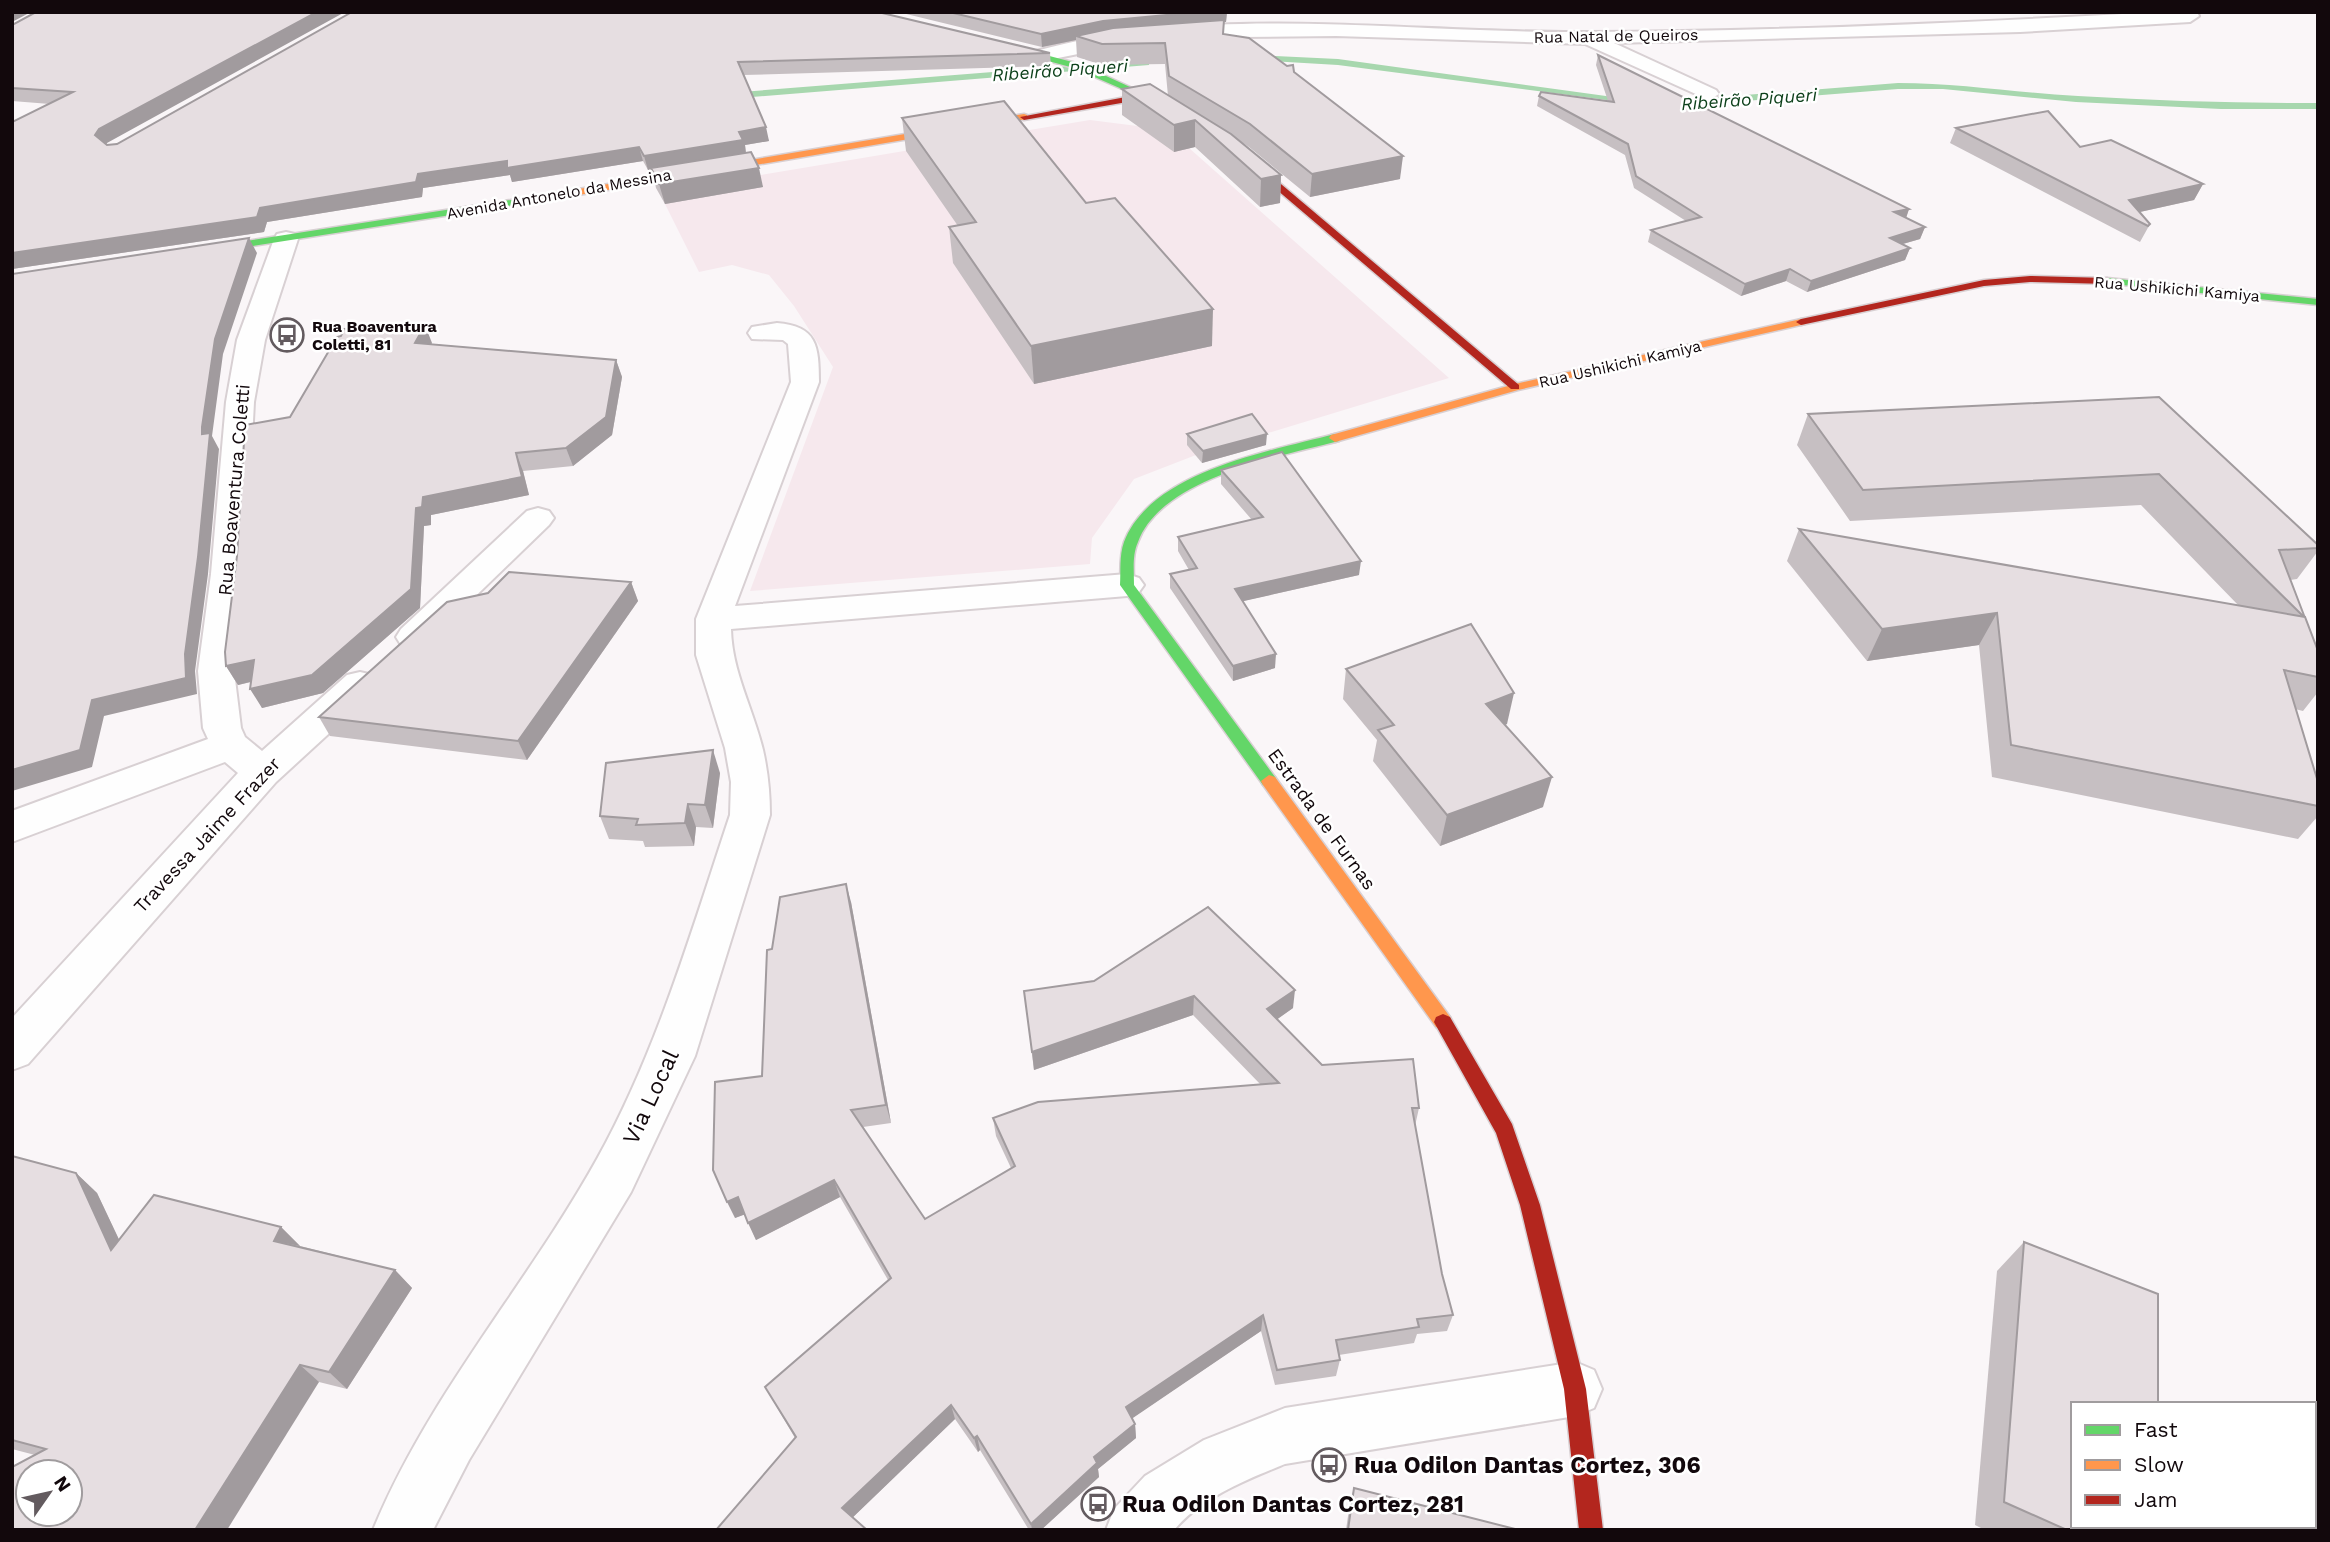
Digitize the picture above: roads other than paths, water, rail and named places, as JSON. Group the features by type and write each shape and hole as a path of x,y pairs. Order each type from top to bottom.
{"street":[{"name":"Rua Natal de Queiros","path":"1049,57 1086,44 1244,30 1324,29 1587,38 2021,26 2190,16"},
{"path":"1587,38 1709,94"},
{"path":"979,40 1049,57 1115,79 1170,109"},
{"name":"Avenida Antonelo da Messina","path":"178,254 286,239 1147,96"},
{"name":"Rua Ushikichi Kamiya","path":"1228,146 1442,322 1515,387 1923,293 1981,283 2043,279 2102,281 2318,302"},
{"name":"Rua Boaventura Coletti","path":"230,745 222,728 217,706 216,671 228,575 235,442 249,346 286,239"},
{"path":"761,333 777,330 799,338 806,351 805,382 713,620 1127,585 1128,548 1147,519 1173,495 1211,473 1515,387"},
{"name":"Travessa Jaime Frazer","path":"12,1050 262,772 454,600 538,518"},
{"name":"Estrada de Furnas","path":"1127,585 1449,1031 1505,1130 1531,1205 1575,1389 1591,1530"},
{"name":"Via Local","path":"402,1530 449,1440 614,1176 672,1056 750,815 750,782 744,748 714,654 713,620"},
{"path":"12,827 230,745 262,772"},
{"path":"1135,1530 1165,1496 1224,1460 1285,1436 1575,1389"}],"waterway":[{"name":"Ribeirão Piqueri","path":"1255,58 1338,62 1630,100"},
{"name":"Ribeirão Piqueri","path":"728,96 1146,63"},
{"name":"Ribeirão Piqueri","path":"1668,104 1898,86 1943,86 2076,99 2221,106 2318,106"}],"place":[{"name":"Rua Boaventura Coletti, 81","path":"287,335"},
{"name":"Rua Odilon Dantas Cortez, 306","path":"1329,1465"},
{"name":"Rua Odilon Dantas Cortez, 281","path":"1098,1504"}]}
